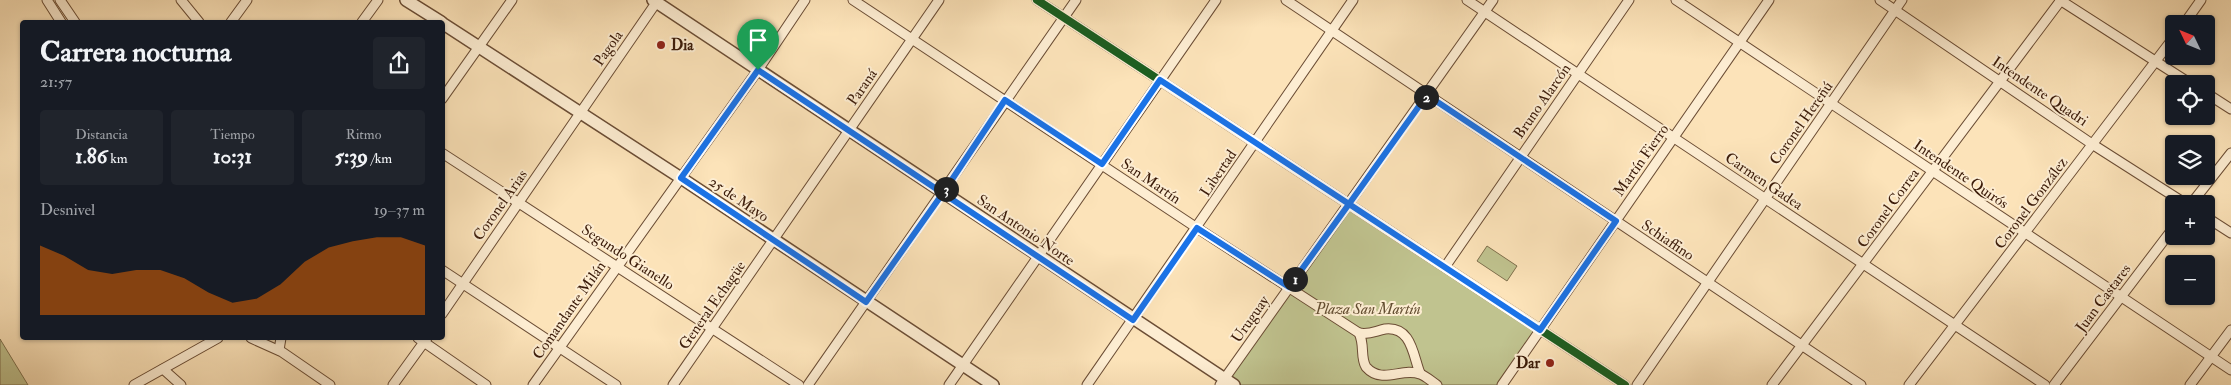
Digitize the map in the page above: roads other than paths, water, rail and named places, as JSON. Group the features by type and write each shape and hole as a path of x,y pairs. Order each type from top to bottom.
{"street":[{"path":"47,0 61,20"},
{"path":"60,0 74,20"},
{"path":"182,0 197,20"},
{"path":"232,20 247,0"},
{"path":"363,20 378,0"},
{"name":"25 de Mayo","path":"406,0 437,20"},
{"path":"445,95 512,0"},
{"name":"Comandante Milán","path":"534,385 559,347 758,70 805,0"},
{"name":"San Martín","path":"853,0 1359,334"},
{"name":"Paraná","path":"773,240 940,0"},
{"path":"1037,0 1625,385"},
{"path":"808,385 1076,0"},
{"path":"949,385 1216,0"},
{"name":"Schiaffino","path":"1286,0 1861,385"},
{"name":"Libertad","path":"1087,385 1353,0"},
{"name":"Carmen Gadea","path":"1467,0 2045,385"},
{"name":"Uruguay","path":"1227,383 1289,287 1494,0"},
{"name":"Bruno Alarcón","path":"1445,268 1628,0"},
{"name":"Intendente Quirós","path":"1676,0 2231,370"},
{"name":"Martín Fierro","path":"1502,385 1769,0"},
{"name":"Intendente Quadri","path":"1880,0 2092,144 2172,195"},
{"name":"Coronel Hereñú","path":"1637,385 1902,0"},
{"path":"2060,0 2177,75"},
{"name":"Coronel Correa","path":"1772,385 2060,0"},
{"path":"2190,15 2201,0"},
{"name":"San Antonio Norte","path":"656,1 1227,383"},
{"name":"Pagola","path":"581,112 656,1"},
{"name":"25 de Mayo","path":"445,25 581,112 993,385"},
{"name":"Coronel González","path":"1909,385 2165,48"},
{"path":"2215,99 2231,109"},
{"name":"Coronel Arias","path":"445,310 581,112"},
{"path":"2198,195 2231,153"},
{"name":"Segundo Gianello","path":"445,155 799,385"},
{"path":"2215,223 2231,234"},
{"name":"Juan Castares","path":"2054,385 2165,239"},
{"name":"General Echagüe","path":"673,385 773,240"},
{"path":"445,272 616,385"},
{"path":"1359,334 1367,335 1384,330 1401,332 1412,344 1420,374"},
{"path":"2190,385 2231,330"},
{"path":"1359,334 1363,341 1365,366 1377,378 1386,380 1408,374 1420,374 1437,385"},
{"path":"134,385 214,340"},
{"path":"256,340 279,350 330,385"},
{"path":"279,350 281,340"},
{"path":"393,385 422,340"},
{"path":"424,340 486,385"},
{"path":"163,369 181,385"}],"place":[{"name":"Dia","path":"661,45"},
{"name":"Dar","path":"1550,363"}],"park label":[{"name":"Plaza San Martín","path":"1368,309"}]}
